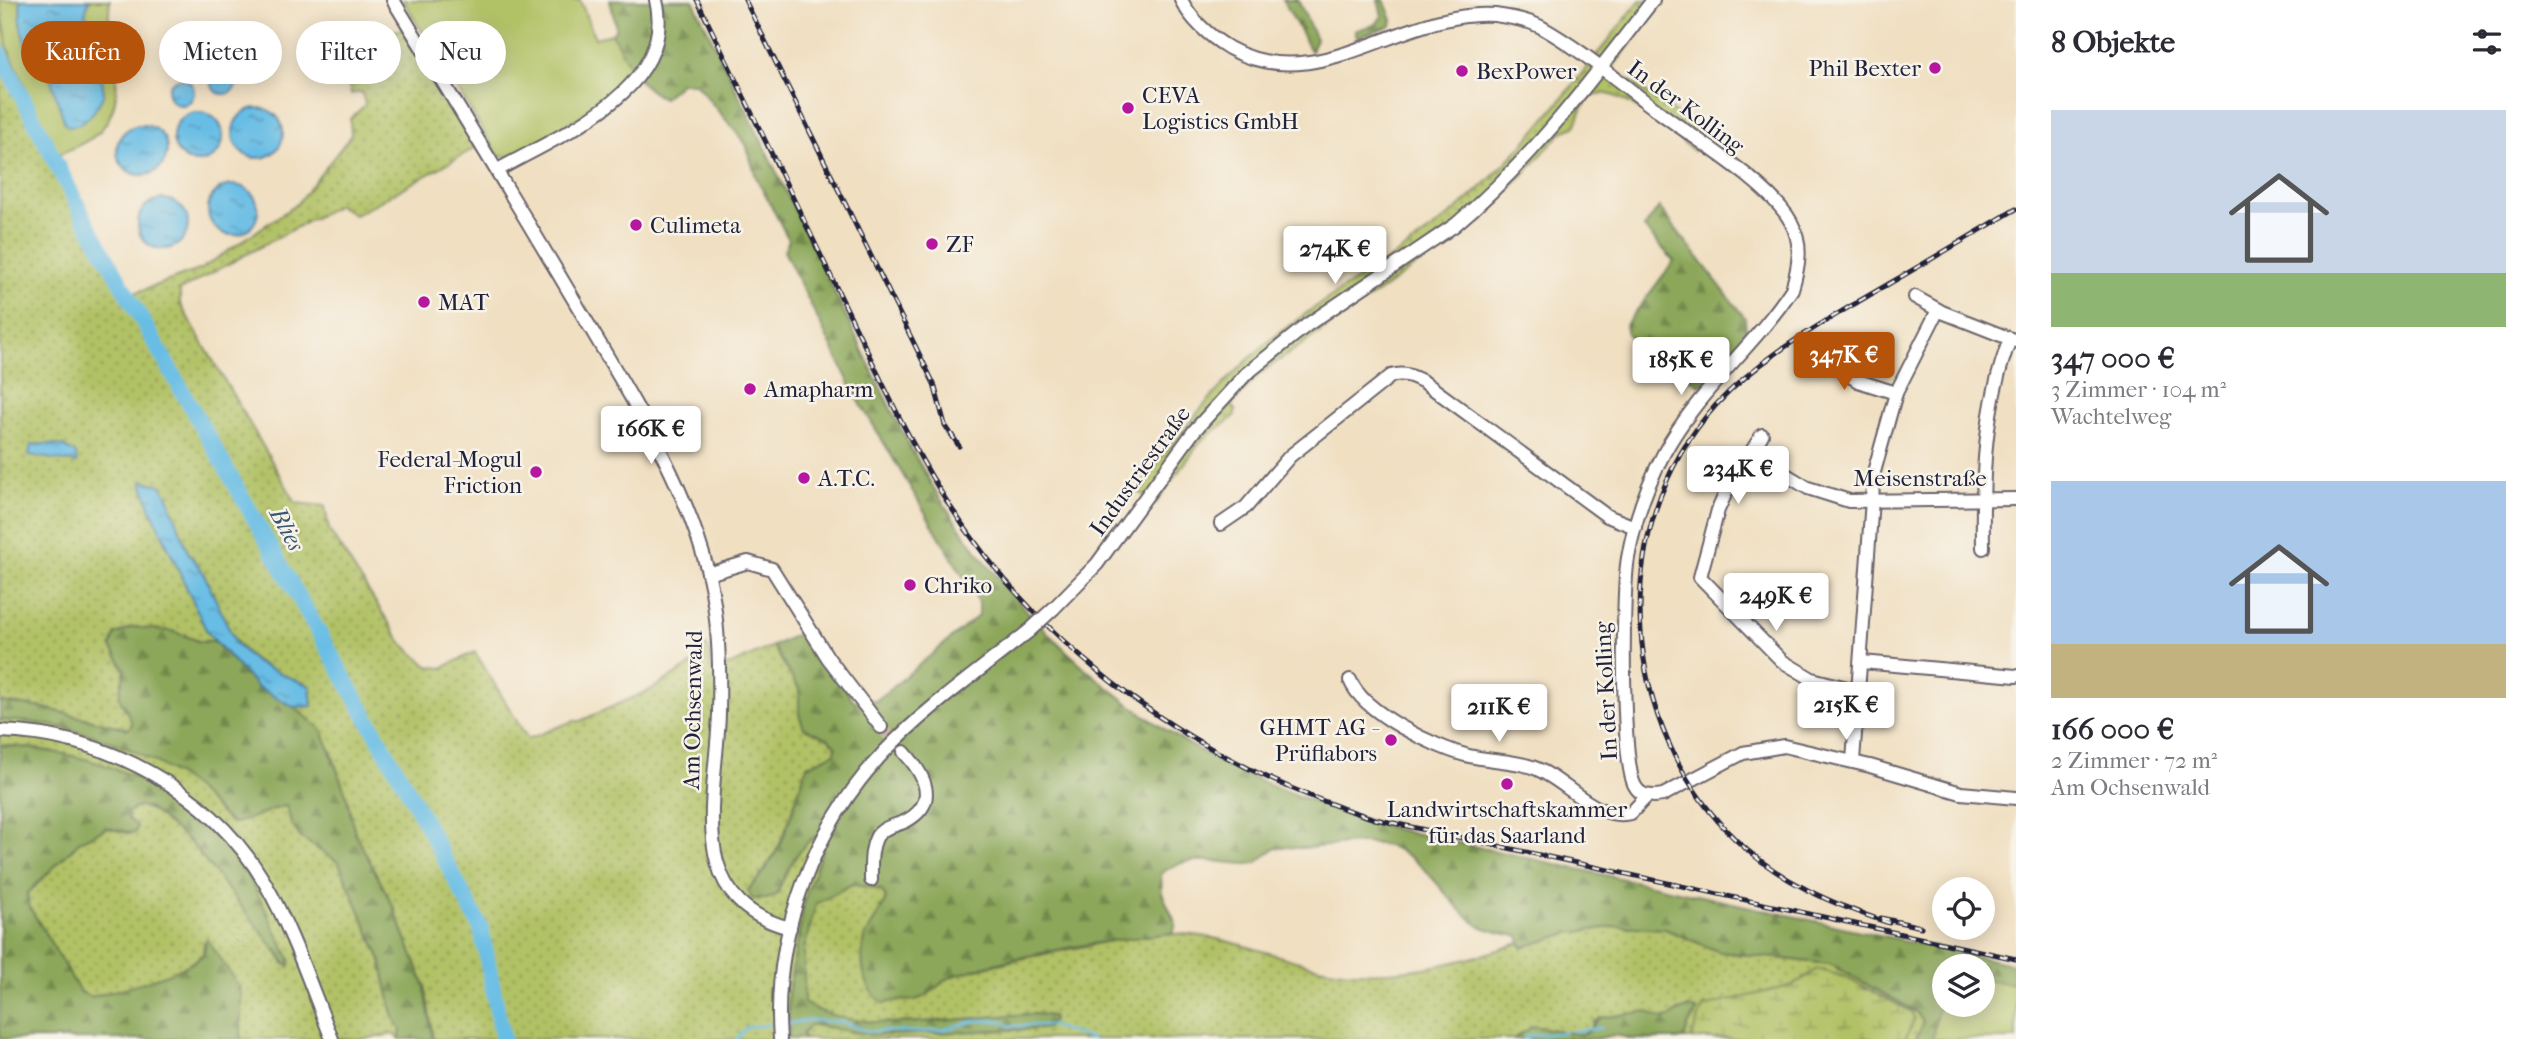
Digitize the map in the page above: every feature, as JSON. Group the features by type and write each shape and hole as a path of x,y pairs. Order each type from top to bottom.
{"street":[{"name":"Am Ochsenwald","path":"393,0 498,170 668,462 708,574 718,635 719,674 712,790 714,856 723,882 735,899 754,916 790,928"},
{"path":"498,170 624,93 644,71 654,48 659,21 656,0"},
{"name":"In der Kolling","path":"1181,0 1195,21 1223,44 1242,55 1280,64 1321,61 1443,21 1494,15 1538,26 1600,68 1773,198 1791,222 1799,248 1792,289 1686,417 1664,452 1634,527 1623,589 1623,626 1631,775 1637,789 1647,796"},
{"name":"Industriestraße","path":"780,1039 782,971 790,928 804,881 824,836 869,770 912,726 1029,631 1097,564 1194,431 1246,374 1307,325 1445,233 1475,208 1532,149 1653,0"},
{"path":"1915,297 1938,310 2013,340 1991,405 1983,498 1983,548"},
{"path":"1853,761 1862,662 1870,502 1879,446 1896,393 1938,310"},
{"path":"1811,352 1858,381 1896,393"},
{"path":"1221,524 1246,507 1290,456 1391,376 1400,374 1424,382 1607,516 1634,527"},
{"path":"1762,435 1752,454 1734,477 1718,510 1700,577 1782,661 1812,680 1859,691"},
{"name":"Meisenstraße","path":"1752,454 1808,488 1849,501 2016,499"},
{"path":"708,574 748,562 772,569 828,658 881,727"},
{"path":"1862,662 2016,676"},
{"path":"1350,680 1370,705 1438,745 1474,757 1533,767 1606,811 1631,813 1647,796 1678,790 1742,753 1761,748 1798,748 1853,761 1961,793 2016,798"},
{"path":"0,731 59,738 114,755 160,778 210,816 251,862 279,909 332,1039"},
{"path":"871,880 876,838 883,829 914,815 925,796 926,781 904,752"}],"green space":[{"path":"0,0 110,0 109,21 21,21 21,77 8,48"},
{"path":"403,0 580,0 595,38 612,34 634,75 599,105 511,157 498,155 454,84 506,84 506,21 416,21"},
{"path":"610,0 693,0 885,397 938,495 966,537 1031,616 1106,686 1190,745 1235,769 1314,802 1395,829 1966,954 1932,954 1932,1017 1937,1017 1932,1039 1916,1039 1923,1021 1915,1011 1830,964 1720,952 1665,929 1620,926 1569,933 1523,947 1519,937 1489,930 1474,922 1428,873 1408,856 1385,845 1361,843 1313,848 1280,847 1253,864 1203,861 1181,863 1161,874 1162,893 1176,924 1173,933 1091,944 1009,960 950,977 921,998 884,1004 867,983 862,956 865,938 886,899 882,890 852,884 816,904 804,949 804,1003 828,1014 886,1023 1037,1014 1052,1016 1053,1021 1047,1028 1037,1029 895,1035 874,1035 810,1025 802,1034 805,1039 789,1039 788,994 805,898 828,833 818,835 803,847 776,895 767,899 752,899 748,890 779,846 807,766 835,753 836,746 828,738 804,728 799,714 799,689 773,646 804,631 854,701 877,700 979,615 979,603 856,396 784,251 789,240 756,177 746,144 695,83 681,83 663,98 645,86 632,71 612,34 616,27"},
{"path":"1283,0 1298,0 1316,39 1311,51"},
{"path":"1378,0 1384,0 1392,20 1391,26 1357,37 1355,31 1376,24 1382,16"},
{"path":"1640,0 1664,0 1612,68 1706,135 1694,151 1631,104 1605,94 1595,95 1582,109 1575,127 1562,132 1492,209 1400,277 1259,374 1231,405 1236,411 1234,417 1202,440 1156,503 1137,491 1204,405 1262,347 1304,315 1430,231 1477,192 1550,113"},
{"path":"0,14 21,84 75,192 132,294 201,269 297,204 351,135 350,119 365,105 362,92 351,94 348,84 401,84 401,30 404,29 415,47 415,84 437,84 475,148 355,215 338,205 180,290 180,304 296,503 325,506 329,530 402,643 428,666 442,668 475,652 528,739 573,721 580,721 650,690 704,657 703,648 707,646 710,651 710,669 731,665 773,646 799,689 799,714 804,727 828,738 836,746 835,753 807,766 779,846 748,890 776,895 803,847 818,835 828,833 788,994 789,1039 433,1039 425,986 393,906 355,833 333,756 321,730 294,707 312,706 310,686 252,658 232,635 202,573 187,550 169,500 160,485 142,482 151,510 207,632 214,641 201,642 172,631 111,647 126,670 120,700 133,725 128,729 44,708 0,702"},
{"path":"24,84 116,84 110,117 99,132 56,156"},
{"path":"1659,207 1745,318 1746,334 1700,386 1627,334 1625,326 1674,261 1644,228"},
{"path":"132,627 172,631 201,642 214,641 257,687 294,707 322,730 346,794 355,833 393,906 425,987 433,1039 400,1039 401,1029 394,1018 381,960 339,863 300,837 291,823 287,806 231,823 186,781 116,743 70,729 0,720 0,702 44,708 128,729 132,724 119,697 125,670 111,647 115,635"},
{"path":"0,720 70,729 116,743 186,781 231,823 287,806 291,823 339,863 381,960 394,1018 401,1029 400,1039 393,1034 365,1039 241,1039 241,990 204,942 203,954 165,976 91,997 80,992 29,906 27,894 81,840 107,828 130,834 127,813 138,806 155,813 196,849 239,899 284,964 290,964 275,932 133,776 68,755 0,745"},
{"path":"0,745 68,755 129,775 184,807 210,829 234,856 264,905 290,959 289,967 190,842 149,808 138,806 127,813 128,819 137,826 135,833 107,828 81,840 27,894 29,906 80,992 91,997 185,967 203,954 207,939 241,990 241,1039 0,1039"},
{"path":"852,884 882,890 886,899 866,936 895,999 917,997 947,978 986,967 1145,935 1176,934 1215,938 1310,965 1336,970 1389,972 1442,965 1519,943 1523,947 1569,933 1620,926 1665,929 1720,952 1830,964 1915,1011 1923,1021 1916,1039 1684,1039 1688,1025 1695,1016 1680,1010 1670,1017 1657,1019 1651,1013 1594,1021 1592,1028 1580,1035 1533,1026 1514,1039 805,1039 802,1035 810,1025 832,1026 869,1035 1037,1029 1037,1014 885,1023 827,1014 803,1003 804,949 816,904"},
{"path":"1995,960 2016,965 2016,984 1995,981"},
{"path":"1817,969 1845,977 1912,1012 1914,1019 1905,1039 1691,1039 1703,1007 1794,985"},
{"path":"1995,981 2016,984 2016,1039 1932,1039 1936,1017 1995,1017"},
{"path":"1689,1007 1697,1011 1688,1025 1684,1039 1633,1039 1615,1035 1595,1039 1514,1039 1533,1026 1580,1035 1588,1032 1600,1018 1648,1011 1665,1018"}],"water":[{"path":"20,0 89,0 85,14 88,21 21,21 21,29"},
{"path":"52,84 103,84 104,93 92,114 76,125 70,127 65,124"},
{"path":"171,84 191,84 193,97 186,104 176,104 169,97"},
{"path":"236,84 233,90 224,94 212,86"},
{"path":"258,108 276,115 283,133 276,151 258,158 240,151 233,133 240,115"},
{"path":"198,112 216,119 223,137 216,155 198,162 180,155 173,137 180,119"},
{"path":"142,125 160,132 167,150 160,168 142,175 124,168 117,150 124,132"},
{"path":"233,185 251,192 258,210 251,228 233,235 215,228 208,210 215,192"},
{"path":"163,199 181,206 188,224 181,242 163,249 145,242 138,224 145,206"},
{"path":"31,445 63,446 76,454 77,463 29,455"},
{"path":"142,481 160,485 167,494 188,552 203,572 236,644 256,663 310,686 312,706 294,707 257,687 207,632 151,510"}],"waterway":[{"name":"Blies","path":"0,53 82,214 409,792 481,928 503,1039"},
{"path":"787,1024 809,1020 841,1022 869,1031 923,1032 978,1020 1002,1021 1010,1026 1049,1025 1092,1039"},
{"path":"737,1039 747,1027 769,1025"},
{"path":"1572,1031 1601,1028"},
{"path":"1524,1039 1527,1036 1565,1032"}],"tunnel":[{"path":"881,727 904,752"}],"railway":[{"path":"697,0 888,395 941,492 981,550 1026,603 1075,651 1128,695 1185,733 1246,767 1309,795 1375,819 2016,959"},
{"path":"745,0 934,384 945,425 959,446"},
{"path":"1889,923 1827,900 1771,868 1737,841 1698,795 1668,743 1649,686 1641,627 1643,567 1656,509 1680,454 1716,405 1732,389 1803,335 2016,209"},
{"path":"1881,918 1921,927"}],"place":[{"name":"Phil Bexter","path":"1935,68"},
{"name":"BexPower","path":"1462,71"},
{"name":"CEVA Logistics GmbH","path":"1128,108"},
{"name":"Culimeta","path":"636,225"},
{"name":"ZF","path":"932,244"},
{"name":"MAT","path":"424,302"},
{"name":"Amapharm","path":"750,389"},
{"name":"Federal-Mogul Friction","path":"536,472"},
{"name":"A.T.C.","path":"804,478"},
{"name":"Chriko","path":"910,585"},
{"name":"GHMT AG - Prüflabors","path":"1391,740"},
{"name":"Landwirtschaftskammer für das Saarland","path":"1507,784"}]}
